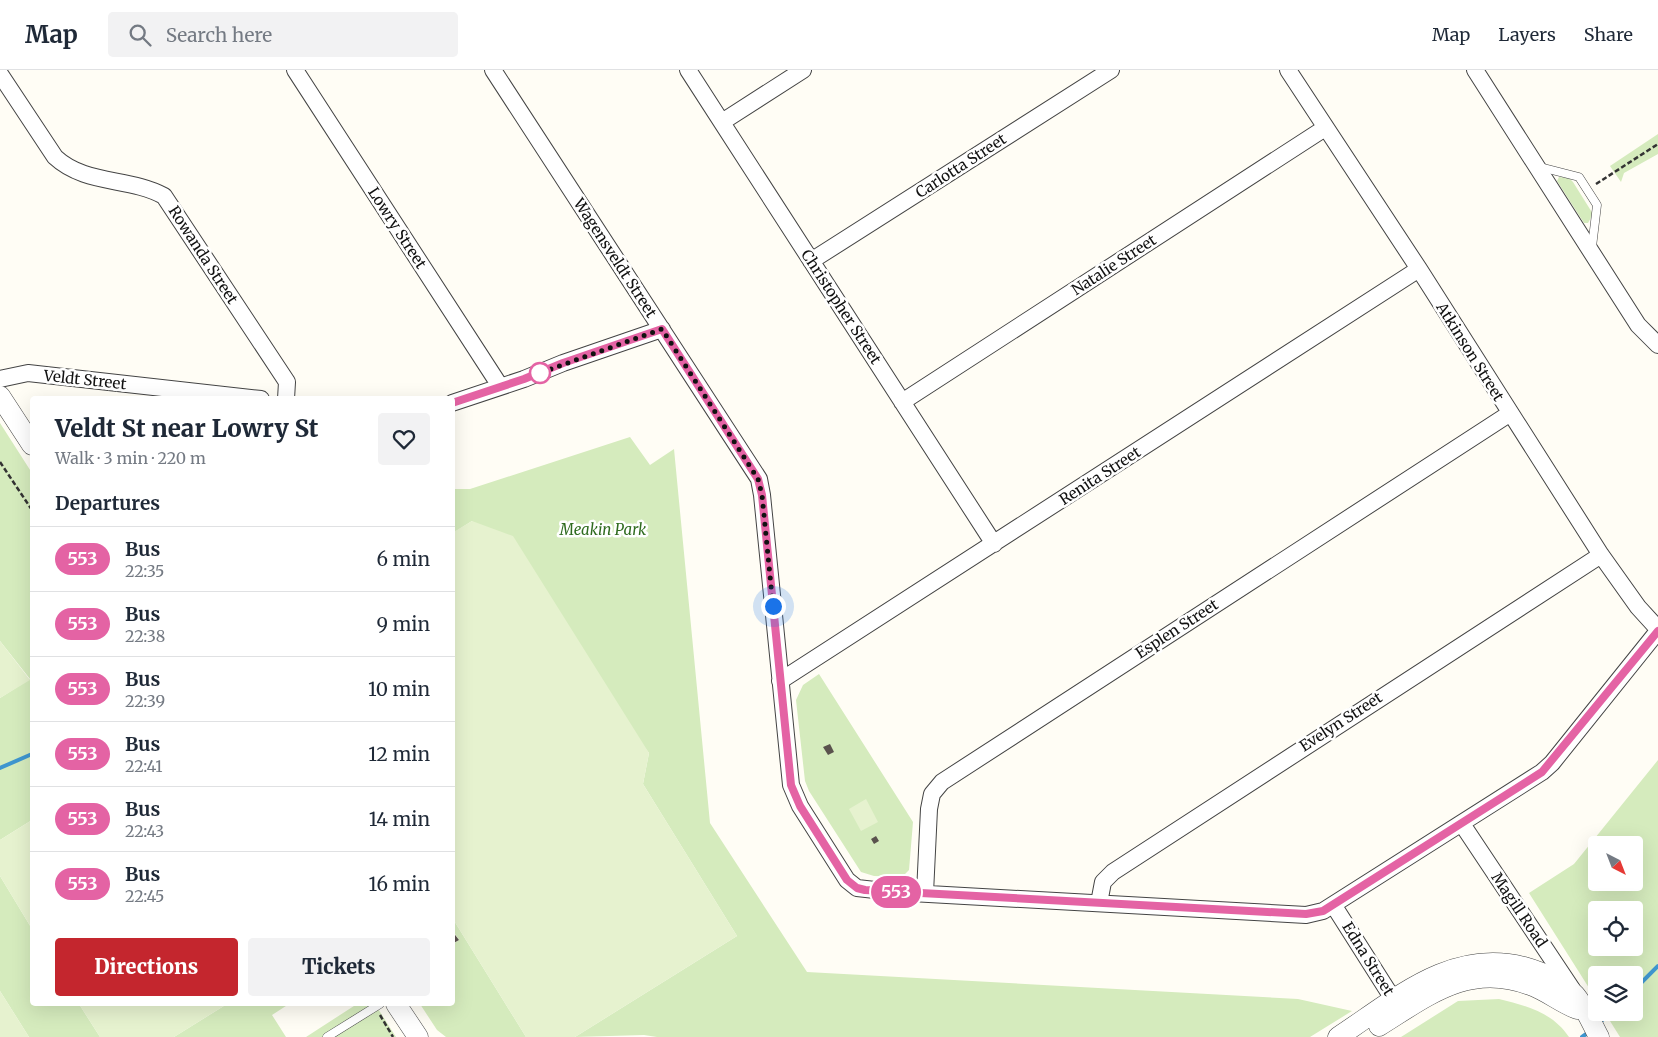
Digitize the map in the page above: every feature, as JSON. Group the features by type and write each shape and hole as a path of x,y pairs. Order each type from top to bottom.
{"street":[{"name":"Lowry Street","path":"295,70 500,386"},
{"name":"Wagensveldt Street","path":"493,70 758,479 762,495 791,785 794,797 847,880 857,888 865,890 1306,914 1323,911 1334,906 1531,780 1552,763 1658,630"},
{"name":"Christopher Street","path":"688,70 994,544"},
{"path":"722,122 803,70"},
{"name":"Carlotta Street","path":"812,261 1112,70"},
{"name":"Atkinson Street","path":"1288,70 1419,269 1509,414 1601,555 1638,607 1658,630"},
{"path":"1476,70 1638,325 1658,345"},
{"name":"Rowanda Street","path":"0,74 55,157 67,168 78,173 151,189 164,196 287,382 286,396"},
{"name":"Natalie Street","path":"902,402 1325,128"},
{"name":"Renita Street","path":"780,681 1419,269"},
{"path":"455,402 662,329"},
{"name":"Veldt Street","path":"0,380 28,373 234,396"},
{"path":"0,396 30,442"},
{"name":"Esplen Street","path":"925,893 929,809 932,794 942,782 1509,414"},
{"name":"Evelyn Street","path":"1099,903 1102,882 1113,872 1601,555"},
{"name":"Magill Road","path":"1462,824 1580,1004"},
{"name":"Edna Street","path":"1334,906 1398,1006"},
{"path":"1360,1037 1447,970 1487,962 1510,964 1540,972 1553,978 1580,1004 1599,1037"},
{"path":"397,1006 418,1037"},
{"path":"1338,1037 1398,1006"}],"lane":[{"path":"1536,166 1579,177 1597,205 1591,251"},
{"path":"327,1037 378,1006"}],"path":[{"path":"1587,190 1658,144"},
{"path":"0,462 30,507"},
{"path":"378,1006 393,1037"}],"green space":[{"path":"1658,134 1658,154 1624,173 1621,182 1610,166"},
{"path":"1559,177 1569,178 1573,182 1593,214 1588,223 1584,223 1557,181"},
{"path":"0,423 30,470 30,679 0,641"},
{"name":"Meakin Park","path":"630,437 650,465 674,449 710,823 807,972 1298,999 1352,1011 1310,1037 657,1037 644,1035 575,1037 737,936 643,784 649,753 472,521 455,532 455,489 470,489"},
{"path":"472,521 513,536 649,753 643,784 737,936 575,1037 526,1037 455,922 455,531"},
{"path":"0,641 30,680 0,698"},
{"path":"819,674 913,822 909,870 902,877 874,876 861,872 809,791 805,781 796,700 803,685"},
{"path":"30,679 30,821 0,840 0,698"},
{"path":"1658,760 1658,1037 1620,1037 1610,1021 1643,1021 1643,966 1588,966 1588,986 1529,893 1574,864 1588,847 1588,891 1643,891 1643,836 1597,836"},
{"path":"866,799 878,822 861,831 849,809"},
{"path":"30,821 30,926 0,876 0,840"},
{"path":"0,876 30,926 30,1006 80,1006 100,1037 29,1037 0,991"},
{"path":"455,922 526,1037 446,1037 437,1030 421,1006 455,1006 455,943 459,940 455,934"},
{"path":"0,991 29,1037 0,1037"},
{"path":"1499,999 1538,1011 1555,1022 1569,1037 1401,1037 1458,1001"},
{"path":"80,1006 224,1006 174,1037 100,1037"},
{"path":"224,1006 286,1006 272,1015 286,1037 174,1037"},
{"path":"354,1006 376,1006 396,1037 306,1037"}],"building":[{"path":"830,744 834,752 828,755 823,747"},
{"path":"876,836 879,841 874,844 871,839"}],"waterway":[{"path":"0,768 30,755"},
{"path":"1643,981 1658,966"},
{"path":"1598,1024 1601,1021"},
{"path":"1582,1037 1589,1032"}],"bus line":[{"name":"553","path":"455,402 662,329 758,479 762,495 791,785 794,797 847,880 857,888 865,890 1314,914 1334,906 1542,772 1552,763 1658,631"}],"route":[{"path":"540,373 537,374 563,363 662,329 758,479 762,495 773,606"}]}
